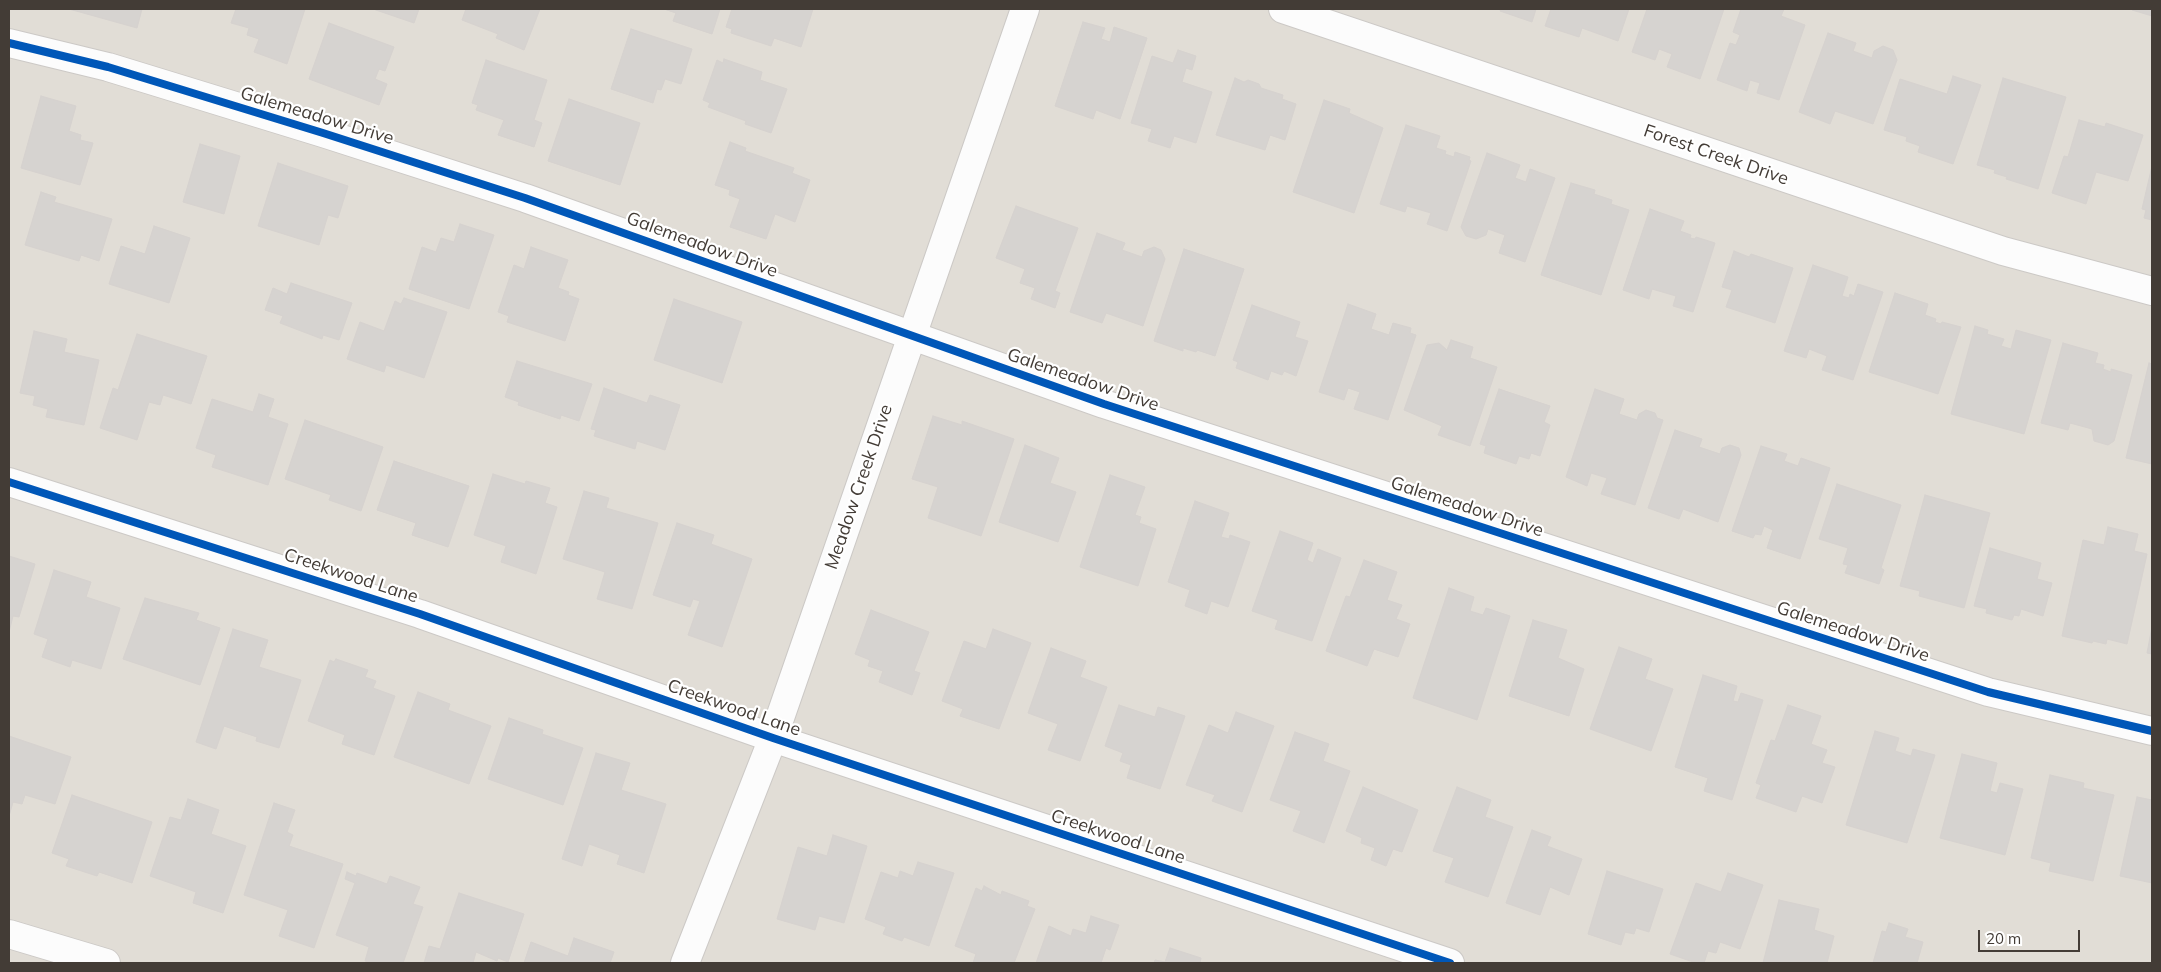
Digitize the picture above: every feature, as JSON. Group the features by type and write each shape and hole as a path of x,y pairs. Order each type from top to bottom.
{"street":[{"name":"Meadow Creek Drive","path":"686,963 773,738 1025,9"},
{"name":"Forest Creek Drive","path":"1283,9 2003,251 2152,291"},
{"name":"Galemeadow Drive","path":"9,43 108,67 525,198 1104,404 1988,692 2152,731"},
{"name":"Creekwood Lane","path":"9,482 420,614 773,738 1450,963"},
{"path":"9,934 106,963"}],"shaded area":[{"path":"9,9 2152,9 2152,963 9,963"}],"building":[{"path":"69,9 142,9 137,28"},
{"path":"236,9 305,9 287,64 254,52 259,39 247,35 249,28 231,23"},
{"path":"373,9 419,9 414,23"},
{"path":"466,9 540,9 524,50 496,38 498,34 462,20"},
{"path":"664,9 720,9 712,34 673,21 676,13"},
{"path":"732,9 813,9 801,47 774,38 771,46 731,33 732,29 726,27"},
{"path":"1501,9 1536,9 1532,22 1500,11"},
{"path":"1551,9 1629,9 1618,41 1582,28 1579,37 1545,26"},
{"path":"1647,9 1724,9 1700,79 1667,67 1672,54 1659,49 1655,60 1632,52"},
{"path":"1741,9 1784,9 1781,16 1805,25 1779,100 1757,93 1760,83 1750,80 1747,91 1717,80 1730,43 1736,45 1740,35 1733,32"},
{"path":"2152,9 2152,16 2132,10"},
{"path":"1083,22 1105,28 1101,39 1110,42 1114,27 1147,38 1120,119 1096,110 1093,119 1055,106"},
{"path":"329,23 394,47 385,71 379,69 375,79 387,84 379,105 309,79"},
{"path":"631,29 692,49 681,84 665,79 661,90 657,89 653,103 611,89"},
{"path":"1828,33 1856,43 1853,51 1872,58 1874,51 1883,46 1893,50 1897,60 1873,124 1835,111 1830,124 1799,112"},
{"path":"1178,50 1196,56 1192,70 1186,68 1182,82 1212,92 1196,143 1174,136 1170,148 1148,141 1152,129 1131,123 1152,56 1173,63"},
{"path":"724,59 762,72 760,80 787,89 771,133 745,124 746,121 708,107 710,103 703,100 717,60 723,63"},
{"path":"486,60 547,80 534,120 542,123 534,147 498,135 504,120 476,110 478,105 472,103"},
{"path":"1953,76 1981,85 1953,164 1918,152 1920,146 1906,141 1907,137 1884,130 1900,79 1947,94"},
{"path":"1235,78 1244,82 1248,80 1259,84 1261,88 1283,95 1282,99 1296,104 1285,140 1270,135 1265,150 1216,135"},
{"path":"2003,78 2066,97 2038,189 2006,179 2007,177 1994,173 1995,170 1977,165"},
{"path":"41,96 76,106 69,131 81,135 80,140 93,143 80,185 21,168"},
{"path":"569,99 640,123 620,185 548,161"},
{"path":"1324,100 1350,109 1349,113 1383,128 1354,213 1293,192"},
{"path":"2079,120 2105,127 2106,123 2143,135 2128,181 2096,172 2086,204 2052,193 2064,156 2068,157"},
{"path":"1406,125 1440,136 1436,148 1446,151 1445,154 1454,157 1455,152 1470,157 1469,160 1471,161 1447,231 1427,224 1431,213 1407,206 1405,212 1380,204"},
{"path":"730,142 746,148 745,151 794,168 792,173 810,180 795,222 775,214 766,239 730,227 740,199 729,195 730,190 715,185"},
{"path":"200,144 240,156 224,214 183,202"},
{"path":"1487,153 1520,165 1515,178 1526,182 1530,169 1555,178 1525,262 1499,253 1505,235 1488,229 1486,235 1476,239 1466,236 1461,227"},
{"path":"278,163 348,186 338,218 328,215 319,245 258,226"},
{"path":"2152,166 2152,220 2144,218 2146,210 2142,209"},
{"path":"1571,183 1595,190 1594,194 1612,200 1611,204 1629,210 1601,295 1541,275"},
{"path":"41,192 56,197 54,202 112,219 99,261 81,255 79,261 25,245"},
{"path":"1016,206 1078,228 1055,291 1060,293 1055,308 1031,299 1035,288 1020,283 1025,269 996,258"},
{"path":"1650,209 1684,221 1680,231 1691,235 1690,238 1695,239 1696,237 1715,243 1693,312 1673,306 1676,296 1652,289 1649,299 1623,290"},
{"path":"460,224 494,235 469,309 409,289 422,247 436,252 441,238 454,242"},
{"path":"154,226 190,238 169,303 109,284 121,246 145,254"},
{"path":"1097,233 1125,243 1122,250 1142,257 1144,251 1154,247 1161,250 1165,259 1143,326 1106,313 1102,323 1070,312"},
{"path":"531,247 568,260 558,288 569,292 568,295 579,299 565,341 507,322 509,316 498,312 514,265 524,269"},
{"path":"1184,249 1244,269 1215,356 1197,350 1196,352 1183,348 1183,351 1154,341"},
{"path":"1734,251 1749,257 1751,254 1793,268 1775,323 1726,307 1732,290 1722,287"},
{"path":"1813,265 1848,277 1842,296 1849,298 1850,294 1854,296 1858,284 1883,292 1853,380 1822,370 1827,356 1809,349 1806,358 1784,351"},
{"path":"291,283 352,303 339,340 323,335 322,339 280,323 283,316 265,310 273,288 287,294"},
{"path":"1895,293 1928,304 1925,315 1936,319 1935,322 1961,327 1938,394 1869,372"},
{"path":"404,298 447,312 424,378 386,365 384,372 347,359 360,322 384,331 395,301 401,304"},
{"path":"674,299 742,322 722,383 654,360"},
{"path":"1348,304 1376,314 1371,329 1389,335 1393,323 1411,328 1410,333 1416,335 1388,420 1354,409 1360,392 1348,388 1344,400 1319,392"},
{"path":"1252,305 1300,322 1295,337 1308,341 1296,376 1284,371 1282,375 1271,371 1268,380 1236,368 1238,362 1233,360"},
{"path":"1975,326 1988,330 1987,334 2004,339 2001,346 2011,349 2016,330 2051,340 2024,434 1951,414"},
{"path":"34,331 67,339 64,352 99,360 84,425 46,417 48,409 33,405 35,396 20,393"},
{"path":"137,334 207,356 191,404 163,395 160,405 149,402 137,440 100,428 113,388 118,390"},
{"path":"1451,340 1473,347 1470,358 1497,367 1470,446 1438,435 1442,426 1404,410 1427,345 1439,343 1447,350"},
{"path":"2063,343 2098,353 2095,363 2104,365 2103,369 2111,372 2111,369 2132,375 2114,441 2108,445 2094,441 2092,429 2070,423 2068,430 2041,423"},
{"path":"517,361 592,384 579,421 561,415 560,419 518,405 519,402 505,397"},
{"path":"2149,363 2152,364 2152,464 2126,458"},
{"path":"604,388 647,403 650,395 680,405 665,450 637,441 635,449 594,436 596,430 591,429"},
{"path":"1499,389 1550,406 1544,422 1550,425 1540,456 1531,453 1529,459 1519,456 1516,464 1484,453 1486,446 1480,444"},
{"path":"1595,389 1624,399 1619,414 1637,420 1639,414 1646,410 1655,413 1657,418 1663,420 1635,505 1601,494 1607,478 1591,473 1587,486 1566,477"},
{"path":"259,394 274,399 268,417 288,424 268,485 212,467 216,455 196,448 212,399 253,412"},
{"path":"933,416 962,425 962,421 1014,439 981,536 928,518 938,487 912,479"},
{"path":"305,420 383,447 361,511 329,500 331,495 285,479"},
{"path":"1675,430 1702,439 1699,447 1720,454 1722,448 1730,445 1739,448 1741,455 1718,522 1683,509 1679,519 1648,508"},
{"path":"1025,445 1059,458 1050,483 1076,492 1058,542 999,522"},
{"path":"1761,446 1787,454 1784,461 1798,466 1801,458 1830,468 1800,559 1767,548 1773,530 1764,526 1761,535 1755,534 1753,538 1732,531"},
{"path":"394,461 469,486 448,547 412,535 416,523 377,510"},
{"path":"493,474 525,484 526,481 550,488 545,503 557,507 536,574 501,562 506,546 474,535"},
{"path":"1110,475 1145,487 1135,515 1141,517 1139,523 1156,529 1138,586 1080,567"},
{"path":"1837,484 1901,505 1881,568 1884,570 1879,584 1845,573 1848,565 1843,564 1848,548 1819,539"},
{"path":"584,491 609,498 606,508 658,523 632,609 597,599 605,572 563,559"},
{"path":"1925,495 1990,513 1964,608 1919,596 1920,591 1900,586"},
{"path":"1195,501 1229,513 1221,537 1229,539 1230,535 1250,542 1228,607 1211,601 1207,614 1185,606 1190,590 1168,582"},
{"path":"677,523 714,535 711,544 752,559 722,647 688,635 700,601 693,599 690,607 653,595"},
{"path":"2108,527 2138,534 2134,551 2147,554 2127,644 2107,639 2106,644 2093,641 2092,643 2062,636 2083,540 2104,545"},
{"path":"1280,531 1313,543 1307,560 1313,563 1318,549 1341,558 1312,641 1275,629 1278,620 1252,611"},
{"path":"1990,548 2041,563 2037,579 2052,583 2043,616 2021,609 2019,616 2014,615 2012,620 1986,613 1987,609 1974,606"},
{"path":"9,556 35,564 19,617 13,616 9,632"},
{"path":"1364,560 1397,572 1387,600 1402,605 1396,619 1410,624 1398,657 1374,649 1367,666 1326,651 1346,596 1350,597"},
{"path":"54,570 91,582 86,597 120,608 101,669 72,660 70,667 42,657 48,639 34,634"},
{"path":"1449,588 1474,597 1470,611 1483,615 1486,608 1510,616 1477,720 1413,698"},
{"path":"145,598 199,613 196,620 220,628 200,685 123,659"},
{"path":"871,610 929,632 914,671 920,673 912,695 879,682 883,671 868,666 870,660 855,654"},
{"path":"1533,620 1567,630 1558,658 1584,669 1569,716 1509,696"},
{"path":"2152,627 2152,654 2147,653"},
{"path":"233,629 268,640 259,667 301,680 279,748 256,741 257,737 224,726 216,749 196,742"},
{"path":"993,629 1031,643 999,729 960,716 963,709 942,701 964,641 986,649"},
{"path":"1619,647 1652,659 1645,679 1673,689 1651,751 1590,729"},
{"path":"1051,648 1086,661 1080,677 1107,687 1080,761 1048,750 1058,724 1028,713"},
{"path":"336,659 368,670 365,677 376,681 373,688 395,696 374,755 342,744 345,735 308,721 330,660 334,662"},
{"path":"1703,675 1737,686 1733,701 1738,702 1741,693 1763,700 1732,800 1704,791 1708,778 1675,767"},
{"path":"418,692 450,704 448,710 491,726 469,784 394,757"},
{"path":"1119,705 1155,717 1158,707 1185,716 1160,789 1127,778 1131,765 1120,761 1123,753 1105,746"},
{"path":"1788,705 1821,716 1811,744 1827,750 1822,763 1835,767 1822,803 1802,796 1796,812 1756,798 1761,785 1756,783 1771,740 1775,741"},
{"path":"1236,712 1274,726 1242,812 1212,801 1215,795 1186,785 1209,725 1228,733"},
{"path":"509,718 543,730 542,734 583,748 563,805 488,779"},
{"path":"1875,731 1899,738 1895,751 1911,756 1913,749 1935,755 1907,843 1846,825"},
{"path":"1295,732 1329,744 1323,761 1350,771 1324,843 1293,831 1301,811 1270,800"},
{"path":"9,736 71,757 55,804 25,795 22,804 13,802 9,816"},
{"path":"596,753 630,763 621,790 666,804 644,873 617,864 620,855 589,844 582,866 562,859"},
{"path":"1962,754 1997,763 1990,791 1997,793 2000,783 2023,789 2005,855 1940,838"},
{"path":"2050,775 2084,783 2083,788 2114,795 2093,881 2049,871 2051,863 2031,858"},
{"path":"1363,787 1418,810 1402,852 1393,849 1386,866 1371,860 1375,848 1361,843 1362,838 1346,831"},
{"path":"1457,787 1491,800 1485,817 1513,827 1488,897 1445,882 1454,858 1433,851"},
{"path":"72,795 152,822 132,883 99,872 97,876 66,866 69,859 52,853"},
{"path":"2137,797 2152,800 2152,883 2120,876"},
{"path":"188,799 219,810 211,834 246,846 223,913 193,903 196,892 150,876 170,817 181,820"},
{"path":"274,803 295,810 287,832 293,835 289,846 343,864 314,948 279,936 288,910 244,895"},
{"path":"1532,830 1551,837 1547,846 1582,859 1569,895 1550,887 1540,915 1506,903"},
{"path":"833,835 867,846 844,923 819,916 815,930 777,919 798,847 827,856"},
{"path":"918,862 954,873 929,946 904,937 902,941 883,934 886,927 865,919 881,872 898,878 900,871 913,876"},
{"path":"1607,871 1663,889 1649,932 1636,928 1634,934 1625,932 1621,945 1588,934"},
{"path":"347,872 356,876 357,873 387,884 390,876 420,887 413,904 423,907 403,963 372,963 365,961 369,947 336,935 355,883 345,879"},
{"path":"1728,873 1763,885 1740,949 1720,942 1716,953 1708,951 1704,963 1696,963 1670,954 1696,883 1721,892"},
{"path":"984,886 1001,895 1002,891 1029,901 1027,906 1035,909 1014,963 973,963 976,954 955,946 976,888 982,891"},
{"path":"459,893 524,914 508,962 498,958 497,961 476,952 473,963 465,961 464,963 424,963 429,946 440,949"},
{"path":"1779,900 1819,909 1814,930 1834,936 1827,963 1763,963"},
{"path":"1091,916 1119,925 1110,950 1106,948 1101,963 1036,963 1049,926 1071,936 1073,929 1086,933"},
{"path":"1889,923 1908,929 1905,937 1923,942 1917,963 1873,963 1882,931 1886,932"},
{"path":"574,938 614,952 610,963 524,963 531,942 568,956"},
{"path":"1170,948 1201,958 1200,963 1154,963 1155,960 1165,962"}],"cycle path":[{"path":"9,43 108,67 525,198 1104,404 1988,692 2152,731"},
{"path":"9,482 420,614 773,738 1450,963"}]}
